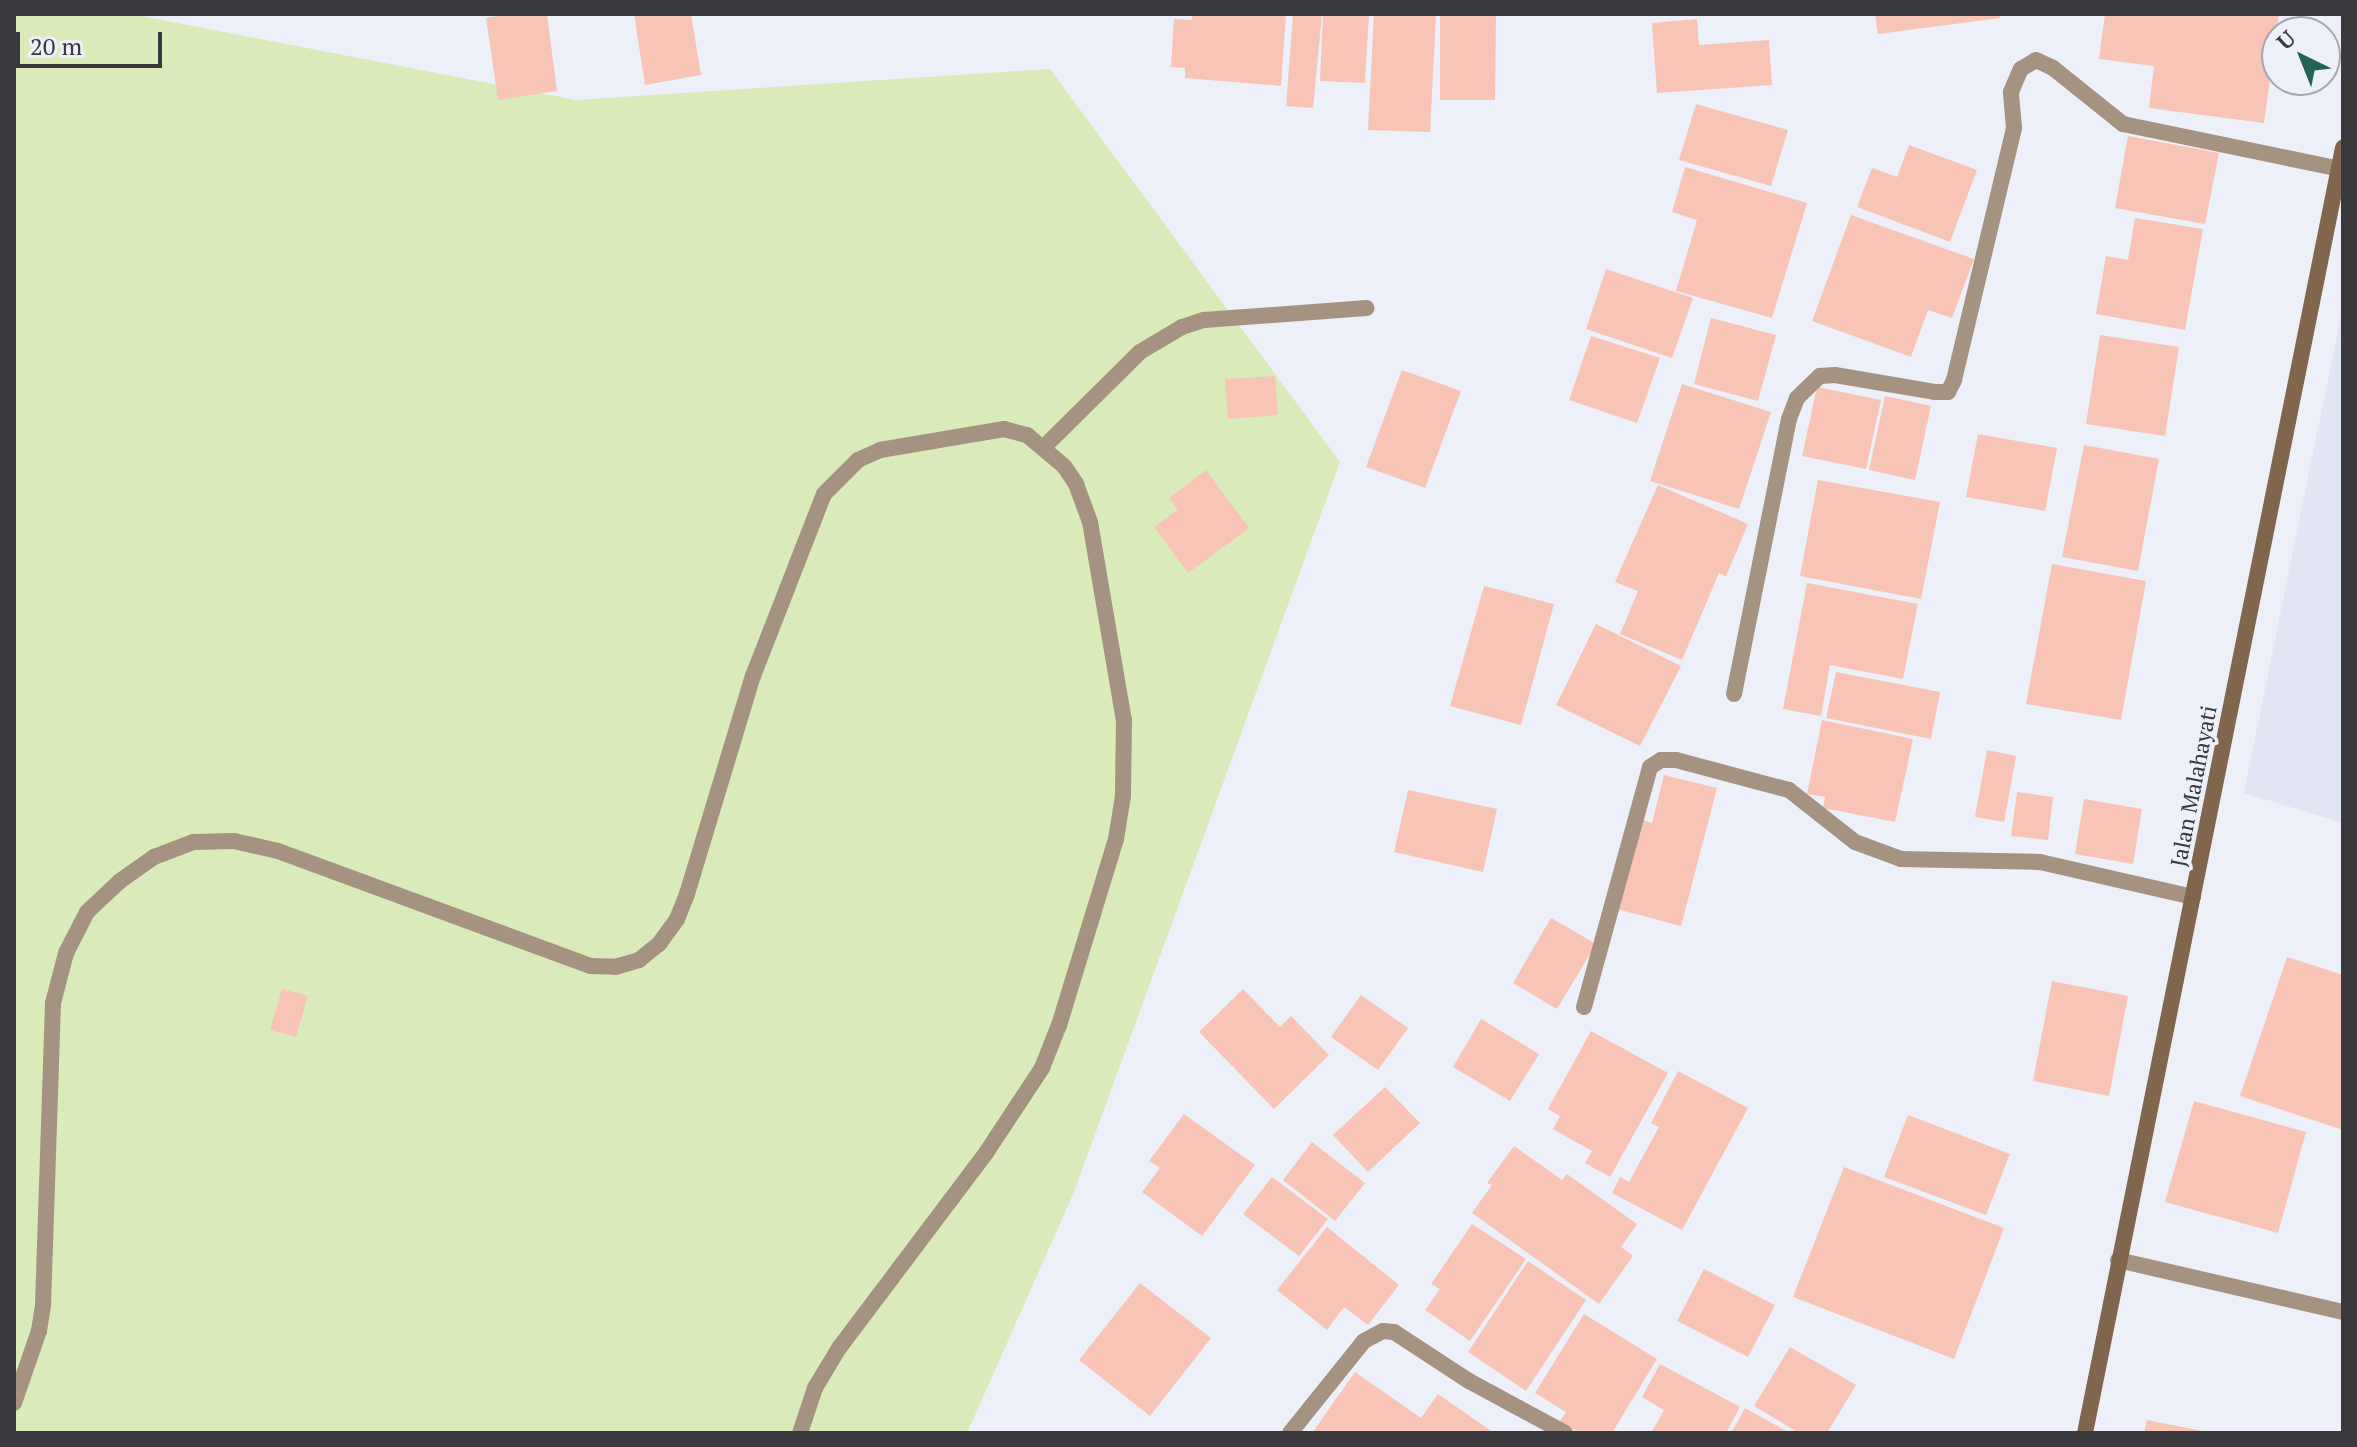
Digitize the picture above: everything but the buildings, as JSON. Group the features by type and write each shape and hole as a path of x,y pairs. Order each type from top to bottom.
{"main road":[{"name":"Jalan Malahayati","path":"2085,1433 2343,148"}],"street":[{"path":"1734,694 1789,419 1797,398 1820,376 1835,375 1935,392 1948,392 1954,380 2014,128 2011,92 2021,69 2036,60 2053,68 2123,124 2340,169"},
{"path":"1044,447 1140,352 1182,327 1204,320 1367,308"},
{"path":"14,1403 34,1346 43,1305 53,1003 66,953 87,912 120,881 154,857 193,842 234,841 278,851 591,966 615,967 639,960 659,944 677,919 687,894 753,676 824,494 858,460 880,450 1004,429 1027,435 1044,447 1076,484 1090,522 1124,720 1125,769 1116,839 1059,1025 1042,1068 986,1153 839,1348 815,1388 800,1433"},
{"path":"1584,1007 1650,767 1661,760 1676,760 1789,790 1855,842 1901,859 2040,862 2193,897"},
{"path":"2118,1260 2343,1312"},
{"path":"1290,1433 1364,1341 1383,1331 1394,1332 1469,1381 1565,1433"}],"shaded area":[{"path":"2343,305 2343,823 2244,793"}],"green space":[{"path":"14,14 131,14 576,100 1050,69 1340,462 1074,1192 967,1433 14,1433"}]}
